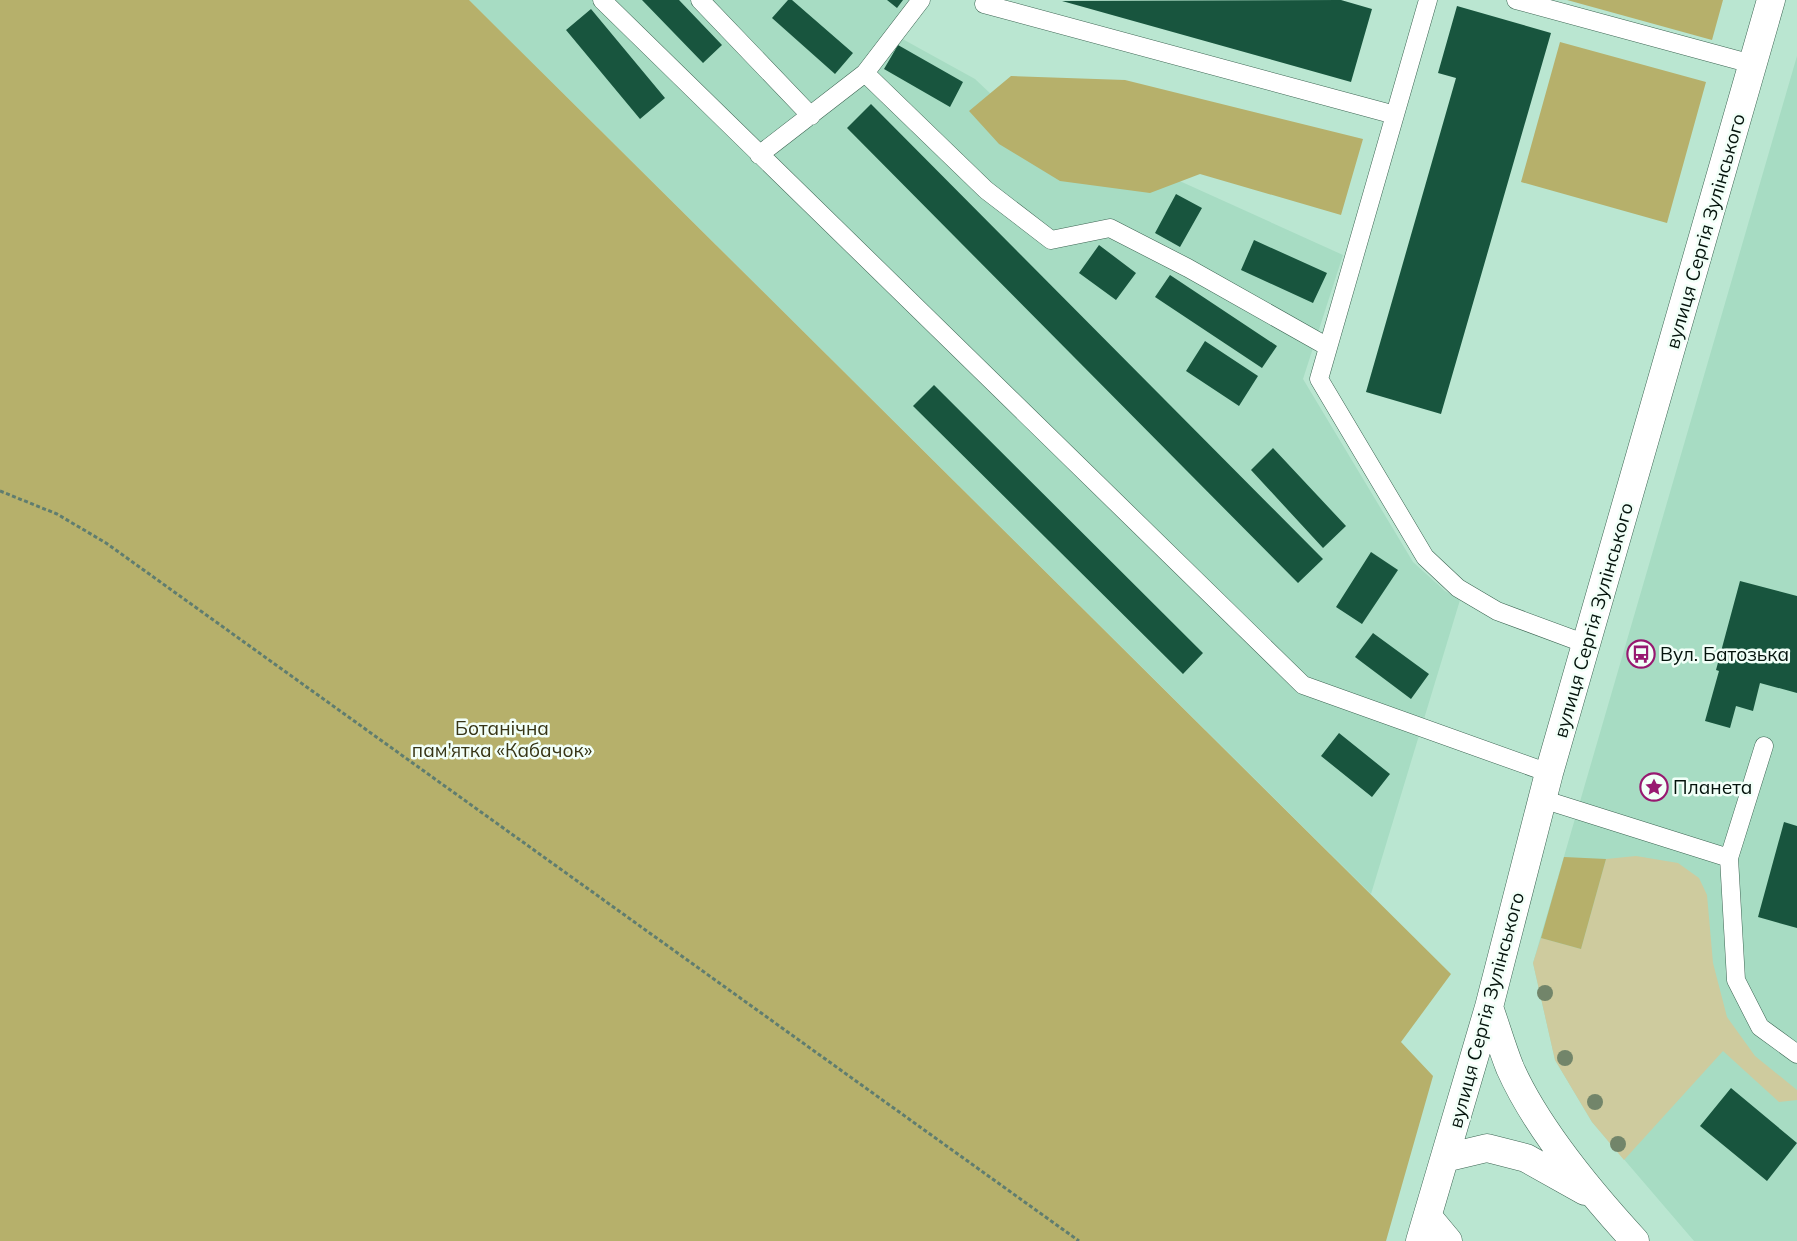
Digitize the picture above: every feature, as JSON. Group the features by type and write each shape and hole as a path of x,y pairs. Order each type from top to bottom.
{"street":[{"name":"вулиця Сергія Зулінського","path":"1424,1229 1488,1007 1549,773 1771,0"},
{"path":"1488,1007 1510,1068 1538,1118 1595,1197 1634,1241"},
{"path":"1445,1158 1487,1148 1516,1155 1558,1174 1595,1197"},
{"path":"1424,1229 1448,1241"}],"lane":[{"path":"602,0 1303,685 1549,773"},
{"path":"700,0 811,116"},
{"path":"759,155 865,73 922,0"},
{"path":"1428,0 1319,378 1425,557 1458,588 1497,612 1586,644"},
{"path":"1516,0 1752,64"},
{"path":"984,4 1395,115"},
{"path":"865,73 986,190 1051,240 1110,228 1188,268 1328,347"},
{"path":"1764,746 1729,858 1736,980 1760,1027 1797,1054"},
{"path":"1542,800 1729,858"}],"path":[{"path":"0,491 57,514 106,543 1079,1241"}],"shaded area":[{"path":"469,0 912,0 888,31 975,79 1062,161 1173,178 1343,255 1303,379 1413,562 1445,591 1460,600 1371,894"},
{"path":"1797,56 1797,1241 1694,1241 1592,1122 1555,1060 1533,963"},
{"path":"1636,856 1678,863 1699,878 1707,895 1713,963 1727,1017 1755,1056 1797,1090 1797,1100 1779,1102 1723,1051 1624,1160 1592,1122 1555,1060 1533,963 1541,938 1581,949 1606,859"}],"green space":[{"name":"Ботанічна пам'ятка «Кабачок»","path":"0,0 469,0 1451,974 1401,1042 1433,1076 1386,1241 0,1241"},
{"path":"1567,0 1723,0 1712,40"},
{"path":"1560,42 1706,82 1667,223 1521,182"},
{"path":"1011,76 1125,80 1363,139 1341,215 1200,174 1150,193 1060,181 999,144 969,111"},
{"path":"1564,857 1606,859 1581,949 1541,938"}],"building":[{"path":"642,0 679,0 722,45 703,63"},
{"path":"788,0 792,0 853,53 835,74 772,18"},
{"path":"887,0 903,0 897,8"},
{"path":"1341,0 1372,9 1351,82 1062,1"},
{"path":"1457,6 1551,33 1441,414 1366,392 1456,78 1438,73"},
{"path":"591,9 665,98 640,119 566,30"},
{"path":"898,45 963,82 950,107 884,69"},
{"path":"871,104 1323,559 1298,583 847,128"},
{"path":"1176,194 1202,208 1180,247 1155,233"},
{"path":"1254,240 1327,273 1313,303 1241,270"},
{"path":"1099,245 1136,273 1116,300 1079,273"},
{"path":"1170,275 1277,346 1262,368 1155,297"},
{"path":"1205,341 1258,376 1239,406 1186,371"},
{"path":"934,385 1203,653 1183,674 913,406"},
{"path":"1273,448 1346,526 1323,548 1251,470"},
{"path":"1371,552 1398,570 1362,624 1336,607"},
{"path":"1740,581 1797,596 1797,693 1760,683 1753,711 1736,706 1730,728 1705,721 1719,671 1716,670"},
{"path":"1373,633 1429,674 1411,699 1355,657"},
{"path":"1339,733 1390,774 1372,797 1321,756"},
{"path":"1784,822 1797,826 1797,928 1758,917"},
{"path":"1731,1088 1797,1143 1767,1181 1700,1126"}],"place":[{"name":"Вул. Батозька","path":"1641,654"},
{"name":"Планета","path":"1654,787"}]}
